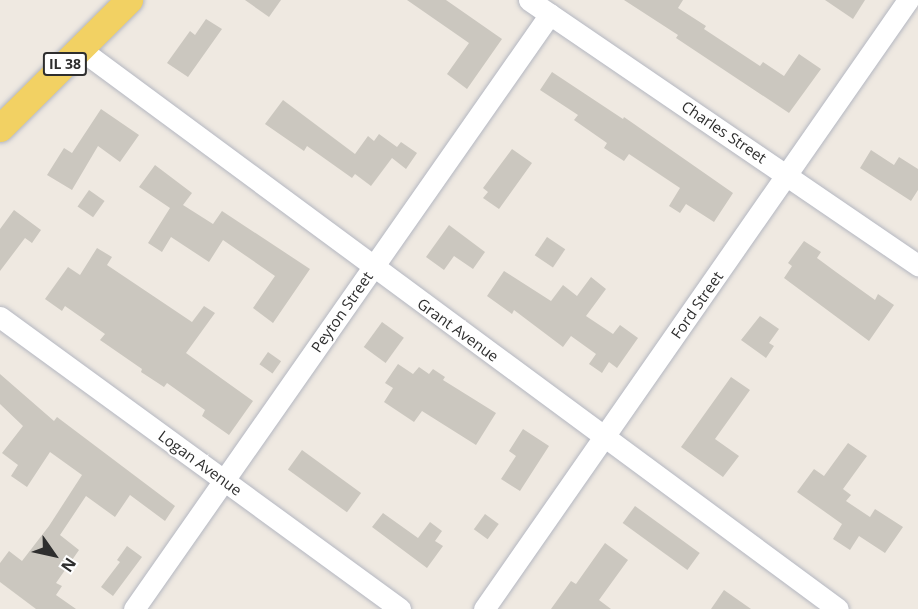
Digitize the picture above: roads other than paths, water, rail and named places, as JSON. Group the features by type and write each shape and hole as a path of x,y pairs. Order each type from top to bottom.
{"main road":[{"name":"IL 38","path":"0,128 129,0"}],"street":[{"name":"Charles Street","path":"529,0 918,265"},
{"name":"Ford Street","path":"484,609 908,0"},
{"name":"Peyton Street","path":"134,609 550,14"},
{"name":"Grant Avenue","path":"80,49 373,268 838,609"},
{"name":"Logan Avenue","path":"0,317 400,609"}]}
